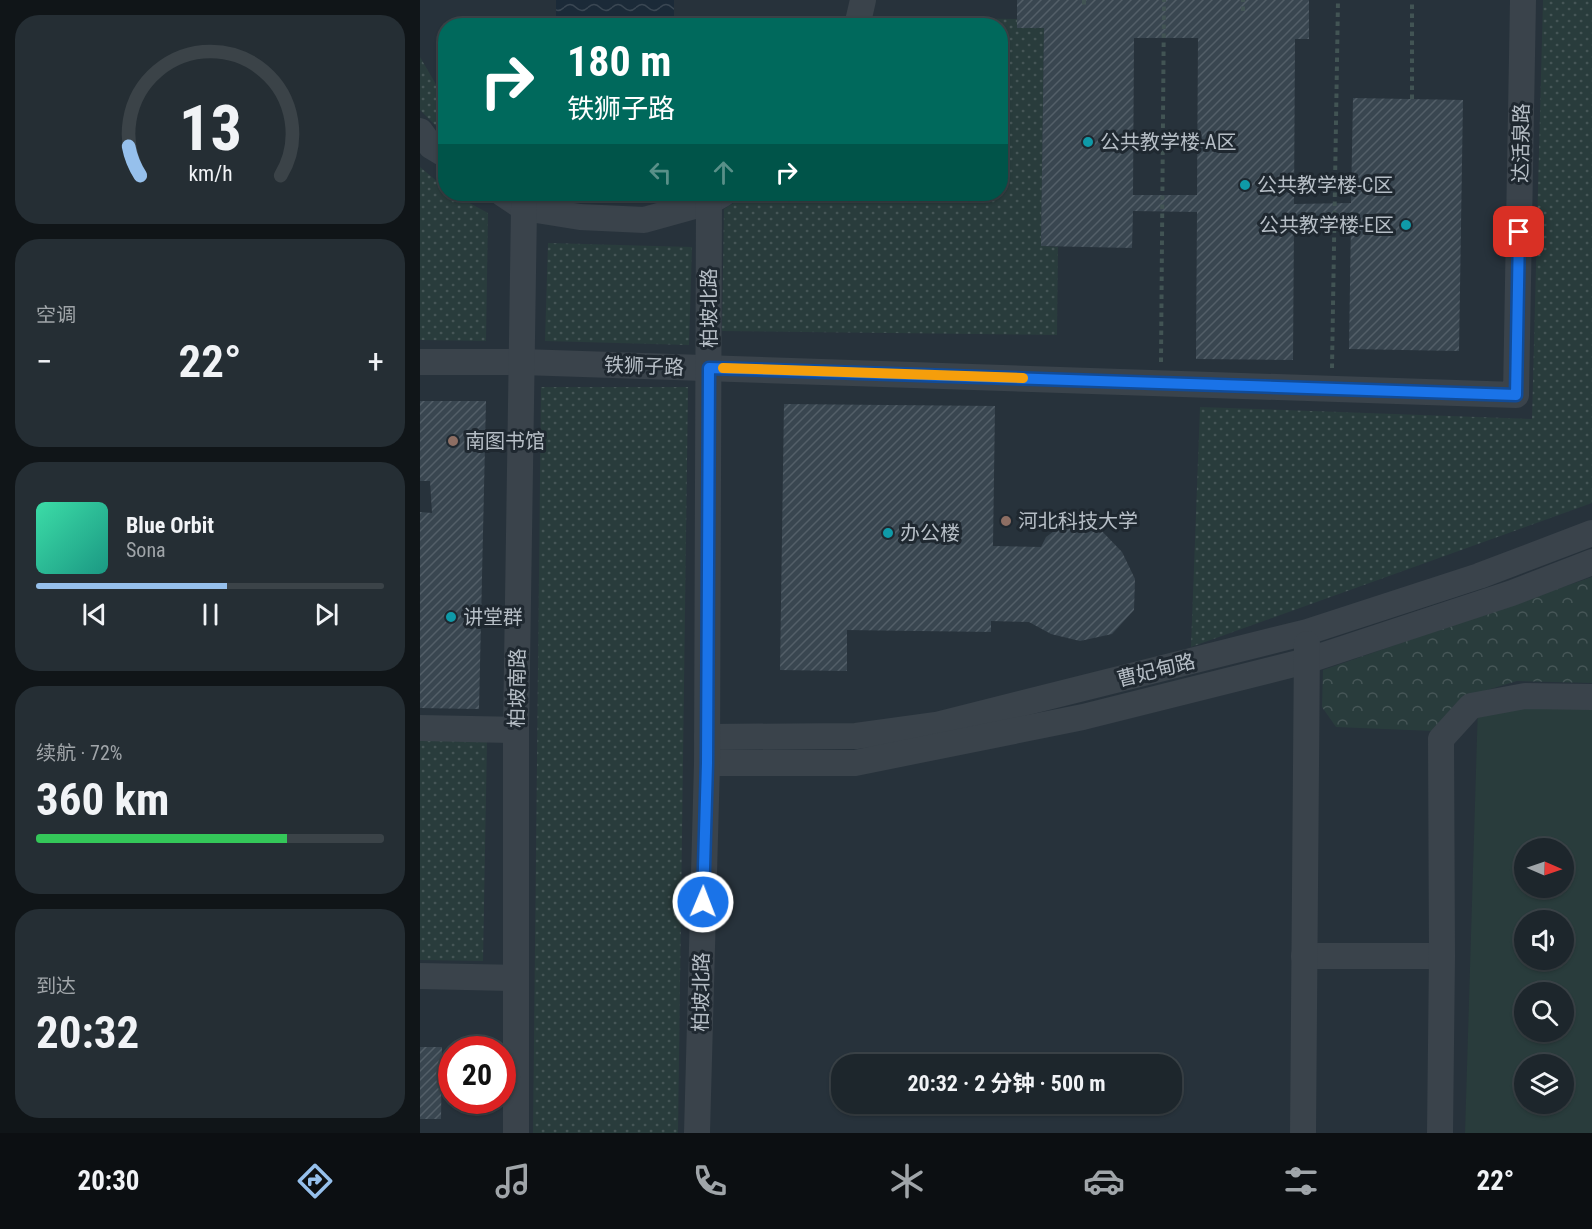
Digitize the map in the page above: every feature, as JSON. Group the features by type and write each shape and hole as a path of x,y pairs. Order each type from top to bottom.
{"lane":[{"path":"859,18 863,0"},
{"name":"达活泉路","path":"1516,395 1523,0"},
{"path":"420,130 431,146 438,150"},
{"path":"513,201 524,208 580,217 644,220 706,201"},
{"name":"柏坡北路","path":"697,1133 707,763 709,368 716,201"},
{"name":"柏坡南路","path":"516,1133 516,730 524,208"},
{"name":"铁狮子路","path":"420,362 522,362 1516,395"},
{"name":"曹妃甸路","path":"707,737 856,736 936,725 1307,633 1479,576 1592,533"},
{"name":"曹妃甸路","path":"707,763 855,763 1083,717 1306,661 1512,593 1592,562"},
{"path":"1303,1133 1307,633"},
{"path":"1440,1133 1441,739 1471,706 1525,696 1592,697"},
{"path":"420,728 516,730"},
{"path":"1304,956 1442,956"},
{"path":"420,976 516,978"}],"path":[{"path":"1084,0 1084,6"},
{"path":"1161,383 1164,0"},
{"path":"1243,0 1243,11"},
{"path":"1332,389 1338,0"},
{"path":"1412,0 1412,99"}],"green space":[{"path":"1543,0 1592,0 1592,503 1191,647 1200,407 1532,419"},
{"path":"869,17 943,18 869,18"},
{"path":"1008,19 1017,19 1018,28 1044,28 1041,246 1058,247 1057,335 722,331 724,209 737,201 1008,201"},
{"path":"420,57 438,87 438,128 420,110"},
{"path":"420,167 438,182 438,201 466,201 488,213 486,341 420,340"},
{"path":"548,243 692,247 689,345 545,341"},
{"path":"541,387 688,387 678,1133 533,1133"},
{"path":"1592,577 1592,683 1517,681 1467,696 1434,731 1336,727 1322,707 1323,670"},
{"path":"1478,704 1592,707 1592,1133 1465,1133"},
{"path":"420,739 487,741 483,961 420,960"}],"water":[{"path":"556,0 674,0 674,17 556,17"}],"building":[{"path":"1017,0 1309,0 1309,39 1295,39 1294,204 1351,203 1353,98 1463,100 1459,351 1349,349 1351,220 1294,221 1293,360 1196,359 1197,212 1133,211 1132,248 1041,246 1044,28 1017,28","holes":["1134,38 1198,38 1197,195 1133,195"]},
{"path":"420,401 486,401 479,709 420,708 420,512 432,513 430,481 420,481"},
{"name":"办公楼","path":"784,404 995,406 993,546 1041,547 1046,537 1061,526 1099,528 1122,552 1135,579 1134,610 1112,634 1080,641 1051,634 1029,622 991,621 991,632 847,630 847,671 780,670"},
{"path":"420,1047 438,1047 438,1114 441,1114 441,1119 420,1119"}],"slow traffic":[{"path":"723,368 1023,378"}],"place":[{"name":"公共教学楼-A区","path":"1088,142"},
{"name":"公共教学楼-C区","path":"1245,185"},
{"name":"公共教学楼-E区","path":"1406,225"},
{"name":"南图书馆","path":"453,441"},
{"name":"河北科技大学","path":"1006,521"},
{"name":"办公楼","path":"888,533"},
{"name":"讲堂群","path":"451,617"}],"route":[{"path":"703,902 707,763 709,368 1516,395 1519,232"}]}
